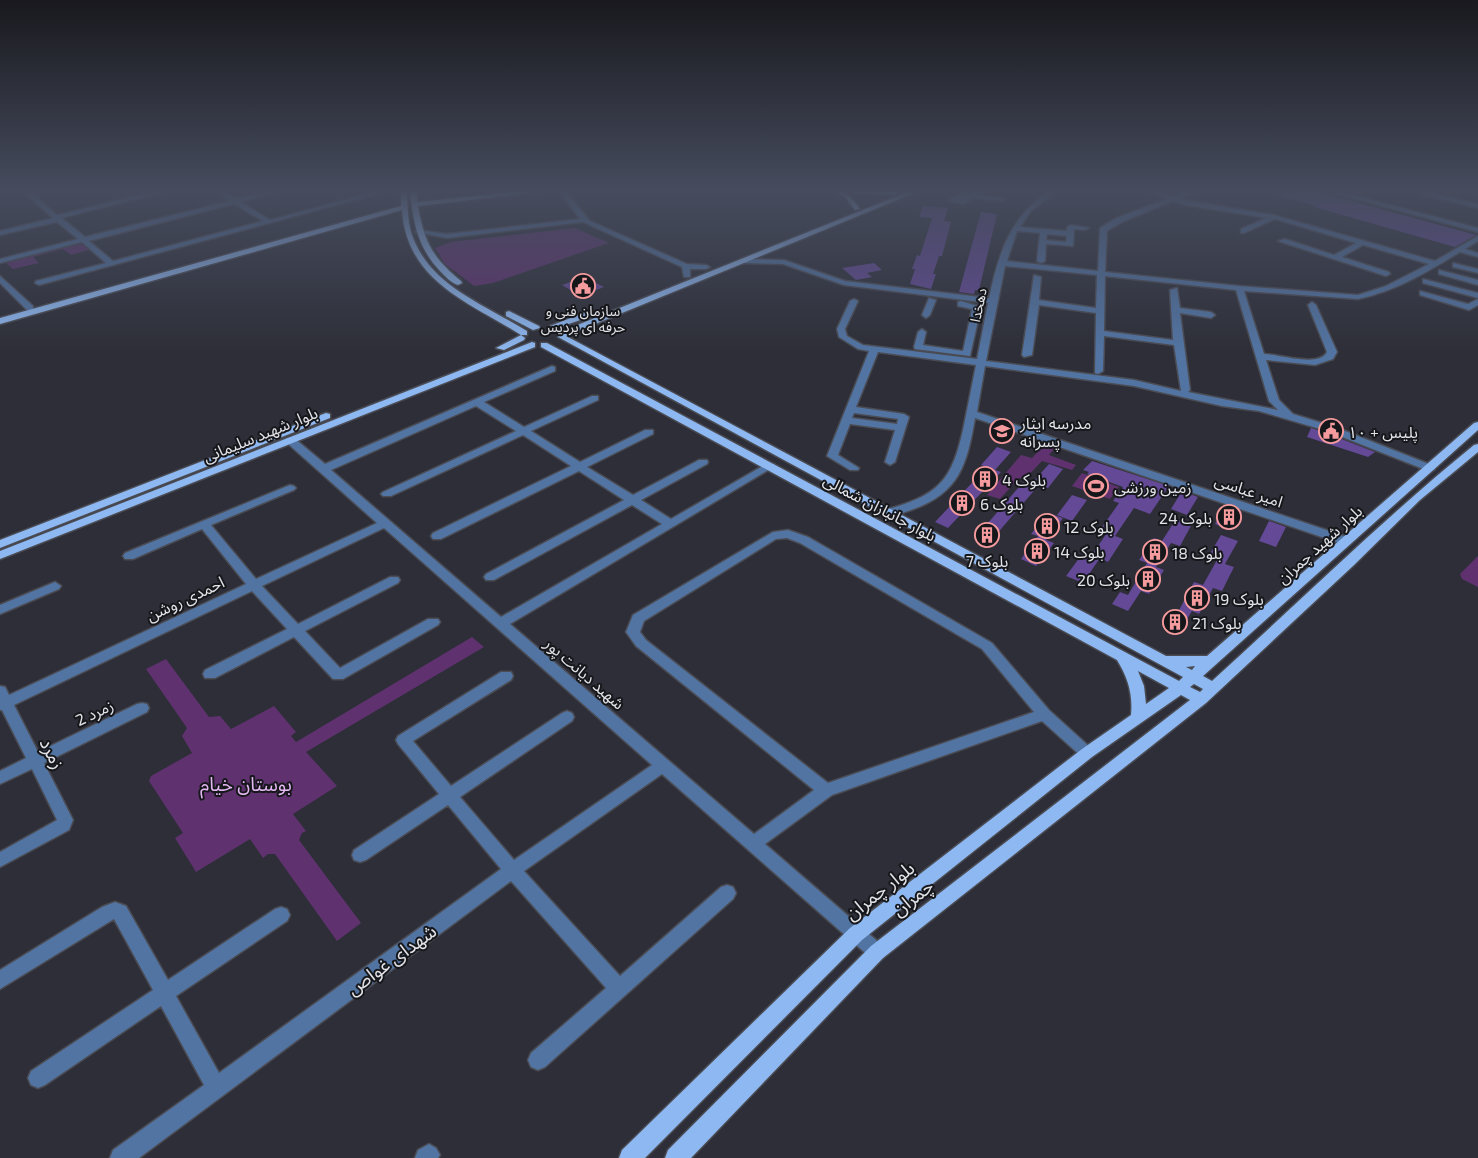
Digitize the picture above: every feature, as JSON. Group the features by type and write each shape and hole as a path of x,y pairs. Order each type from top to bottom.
{"main road":[{"path":"0,321 31,310 260,245"},
{"name":"بلوار جانبازان شمالی","path":"413,245 420,258 437,278 455,292 538,345 770,466 1121,656 1188,682 1207,693"},
{"path":"424,245 447,275 465,289 536,328"},
{"path":"706,268 764,245"},
{"name":"بلوار شهید سلیمانی","path":"0,544 290,440 562,336 783,245"},
{"name":"بلوار شهید سلیمانی","path":"0,555 523,336 536,328 554,326 687,271"},
{"path":"0,316 31,310"},
{"name":"بلوار جانبازان شمالی","path":"554,326 562,329 562,336 885,513 1153,655 1188,682 1207,693"},
{"name":"بلوار شهید چمران","path":"1188,682 1478,425"},
{"name":"بلوار شهید چمران","path":"1207,693 1416,498 1478,447"},
{"path":"1346,541 1356,555"},
{"path":"1153,655 1180,662 1212,661"},
{"path":"1121,656 1134,675 1139,692 1138,717"},
{"name":"بلوار چمران","path":"630,1158 856,934 1087,753 1188,682"},
{"name":"چمران","path":"676,1158 877,952 1207,693"}],"street":[{"path":"0,261 64,245"},
{"path":"90,245 112,264"},
{"path":"39,283 183,245"},
{"path":"633,245 687,271 706,268"},
{"path":"783,245 778,254 784,262"},
{"name":"دهخدا","path":"885,513 917,504 935,493 952,478 963,454 992,301 1007,245"},
{"path":"1041,261 1043,245"},
{"path":"1098,371 1103,245"},
{"path":"1295,245 1386,274"},
{"path":"1335,258 1358,245"},
{"path":"1373,245 1434,263"},
{"path":"1002,263 1239,288 1358,297 1371,295 1392,286 1466,245"},
{"path":"1458,250 1478,255"},
{"path":"741,261 784,262 844,284 992,301"},
{"path":"1456,265 1478,271"},
{"path":"1442,272 1478,283"},
{"path":"1027,355 1038,277"},
{"path":"0,278 31,310"},
{"path":"1426,281 1478,296"},
{"path":"1239,288 1274,401 1290,416"},
{"path":"1174,290 1178,343 1185,390"},
{"path":"1423,293 1469,307 1478,301"},
{"path":"853,313 850,327 851,334 862,342 967,354 977,307 932,300 862,297 841,329 844,337 854,345 874,350 1134,383 1222,403 1260,408 1331,429 1430,468"},
{"path":"926,315 932,300"},
{"path":"1035,302 1100,311"},
{"path":"1260,357 1308,362 1320,361 1330,357 1332,352 1312,305"},
{"path":"1176,310 1211,314"},
{"path":"918,347 922,332"},
{"path":"1100,333 1178,343"},
{"path":"854,468 832,456 849,409 874,350"},
{"path":"324,469 552,369"},
{"path":"387,494 595,398"},
{"path":"1260,408 1274,401"},
{"path":"477,402 669,523"},
{"path":"849,409 904,417 890,462"},
{"name":"امیر عباسی","path":"971,413 1346,541"},
{"path":"845,420 901,428"},
{"path":"437,536 649,432"},
{"name":"شهید دیانت پور","path":"290,440 877,952"},
{"path":"490,577 703,462"},
{"path":"500,623 770,466"},
{"path":"129,556 290,488"},
{"name":"احمدی روشن","path":"2,700 386,523"},
{"path":"204,524 254,585 338,675 433,622"},
{"path":"826,790 641,643 633,632 638,618 773,536 788,534 804,540 987,646 1044,714 1087,753"},
{"path":"210,674 394,580"},
{"path":"0,610 55,586"},
{"path":"506,676 403,740 512,870 619,989"},
{"name":"زمرد","path":"0,860 62,825 65,820 2,700"},
{"name":"زمرد 2","path":"0,778 142,708"},
{"path":"754,843 826,790 1044,714"},
{"path":"360,855 567,717"},
{"name":"شهدای غواص","path":"121,1158 512,870 664,765"},
{"path":"538,1060 727,893"},
{"path":"0,980 115,910 120,912 216,1087"},
{"path":"38,1078 281,915"}],"green space":[{"path":"74,245 85,245 92,249 71,255 63,249 33,257 39,263 13,269 6,263"},
{"path":"443,245 603,245 493,283 474,286 445,264 435,248"},
{"path":"1045,444 1055,448 1049,455 1076,465 1072,470 1042,461 1026,478 1019,478 1000,499 987,495 1021,455 1032,458"},
{"name":"زمین ورزشی","path":"1082,473 1119,487 1110,499 1072,486"},
{"path":"1478,556 1478,587 1462,579 1460,574"},
{"name":"بوستان خیام","path":"472,637 484,647 306,752 337,786 293,814 306,831 302,833 299,840 361,923 337,941 275,854 268,854 263,858 250,839 196,872 175,838 183,833 149,781 151,776 192,753 182,736 187,728 146,669 166,659 209,717 220,716 231,729 274,706 296,732 291,736 296,742"}],"building":[{"path":"923,245 945,245 933,274 936,274 931,289 910,284 915,269 912,269 917,255 920,256"},
{"path":"972,245 990,245 979,290 975,290 974,294 959,292"},
{"path":"874,263 882,270 867,273 872,277 856,280 842,268"},
{"name":"سازمان فنی و حرفه ای پردیس","path":"584,277 604,287 581,296 562,285"},
{"path":"1311,428 1375,452 1368,457 1307,437"},
{"path":"997,447 1011,452 995,470 981,465"},
{"path":"1092,461 1169,486 1150,514 1134,508 1115,536 1123,539 1108,562 1100,558 1083,583 1066,576 1083,553 1091,556 1107,533 1100,530 1119,503 1113,501 1123,487 1087,474 1089,472 1083,470"},
{"path":"1049,464 1063,469 1048,488 1033,482"},
{"path":"987,467 1001,472 948,528 935,522"},
{"path":"1025,480 1039,485 989,543 975,538"},
{"path":"1182,491 1198,497 1187,515 1171,509"},
{"path":"1072,495 1087,500 1072,521 1057,515"},
{"name":"بلوک 24","path":"1225,506 1242,512 1231,530 1215,524"},
{"path":"1048,513 1063,518 1046,540 1054,543 1036,566 1021,559 1038,536 1031,534"},
{"path":"1176,519 1192,524 1180,546 1171,543 1156,567 1164,570 1149,594 1141,591 1128,611 1112,604 1120,592 1128,595 1147,563 1139,560 1154,538 1162,541"},
{"path":"1269,521 1286,527 1276,547 1259,541"},
{"path":"1221,535 1238,541 1225,564 1234,567 1222,591 1213,588 1199,614 1192,611 1179,632 1162,625 1170,612 1177,614 1194,582 1203,585 1217,560 1208,557"}],"place":[{"name":"سازمان فنی و حرفه ای پردیس","path":"583,286"},
{"name":"مدرسه ایثار پسرانه","path":"1002,431"},
{"name":"پلیس + ۱۰","path":"1331,431"},
{"name":"بلوک 4","path":"985,479"},
{"name":"زمین ورزشی","path":"1096,486"},
{"name":"بلوک 6","path":"962,503"},
{"name":"بلوک 24","path":"1229,517"},
{"name":"بلوک 12","path":"1047,526"},
{"name":"بلوک 7","path":"987,535"},
{"name":"بلوک 14","path":"1037,551"},
{"name":"بلوک 18","path":"1155,552"},
{"name":"بلوک 20","path":"1148,579"},
{"name":"بلوک 19","path":"1197,598"},
{"name":"بلوک 21","path":"1175,622"}]}
